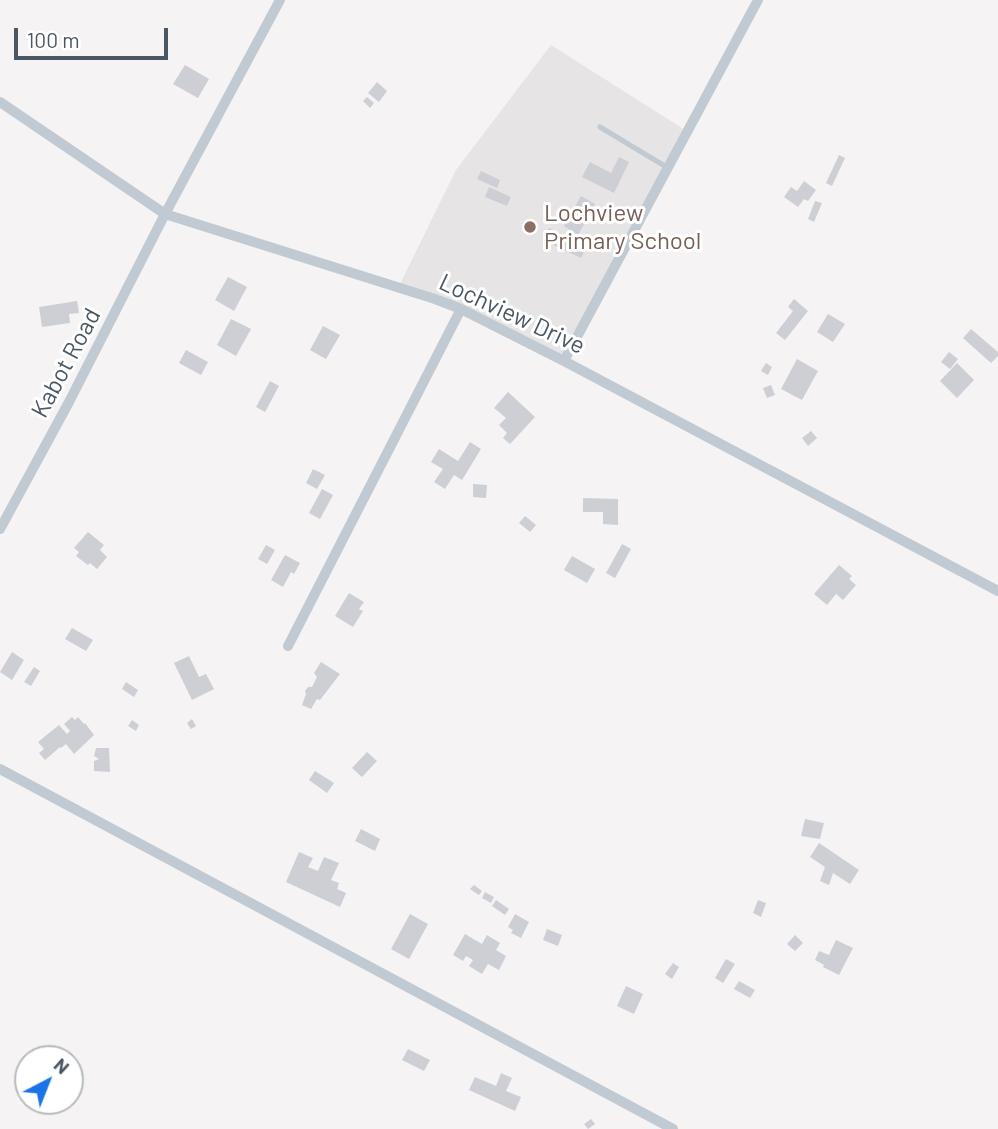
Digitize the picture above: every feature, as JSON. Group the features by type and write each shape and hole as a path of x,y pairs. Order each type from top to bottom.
{"street":[{"name":"Kabot Road","path":"0,529 280,0"},
{"path":"564,361 758,0"},
{"name":"Lochview Drive","path":"0,102 165,214 461,309 998,591"},
{"path":"288,646 461,309"},
{"path":"0,769 673,1129"}],"lane":[{"path":"600,127 668,168"}],"shaded area":[{"name":"Lochview Primary School","path":"551,45 685,130 564,356 400,284 456,170"}],"building":[{"path":"185,65 209,79 198,98 173,84"},
{"path":"377,82 387,91 379,102 368,93"},
{"path":"367,97 374,103 370,108 363,101"},
{"path":"839,155 845,158 832,186 826,183"},
{"path":"619,157 629,162 614,193 582,177 590,162 611,173"},
{"path":"481,171 500,180 497,188 477,179"},
{"path":"804,181 816,190 808,201 804,199 798,207 784,197 791,187 797,191"},
{"path":"489,187 511,197 507,206 485,197"},
{"path":"581,196 595,204 578,235 564,226"},
{"path":"815,201 822,203 814,222 808,219"},
{"path":"549,228 587,246 581,258 543,240"},
{"path":"228,277 247,287 234,311 215,300"},
{"path":"794,299 808,311 785,340 776,333 793,311 788,307"},
{"path":"77,301 79,313 69,314 70,323 42,327 39,307"},
{"path":"828,314 845,324 833,342 817,332"},
{"path":"231,319 251,329 236,356 217,345"},
{"path":"323,326 340,335 326,359 310,350"},
{"path":"971,329 998,352 998,356 991,363 963,338"},
{"path":"186,350 208,362 201,375 179,363"},
{"path":"949,352 958,359 950,369 941,362"},
{"path":"797,359 818,371 802,400 781,389"},
{"path":"766,363 772,367 768,375 761,371"},
{"path":"957,363 974,380 957,398 940,381"},
{"path":"270,381 279,386 265,412 256,407"},
{"path":"771,385 775,395 767,398 763,388"},
{"path":"508,392 535,417 510,444 503,438 507,433 499,425 506,418 494,408"},
{"path":"811,431 817,438 808,446 802,438"},
{"path":"470,442 481,449 462,480 454,475 445,489 434,482 443,469 431,462 439,449 458,461"},
{"path":"313,469 325,475 317,489 306,483"},
{"path":"473,484 487,485 486,498 473,497"},
{"path":"322,489 333,495 320,519 309,513"},
{"path":"583,498 618,499 618,525 603,524 603,512 583,512"},
{"path":"525,516 536,525 530,532 519,523"},
{"path":"88,532 104,545 100,550 107,557 97,569 76,556 79,552 74,548"},
{"path":"622,544 631,549 615,578 606,573"},
{"path":"266,545 275,550 267,564 258,559"},
{"path":"285,555 300,563 294,574 291,572 283,587 271,580"},
{"path":"572,556 595,569 587,583 564,570"},
{"path":"839,565 852,576 849,579 856,585 843,600 836,594 827,605 814,594"},
{"path":"349,593 364,602 359,609 363,611 353,627 335,616"},
{"path":"72,628 93,640 86,651 65,639"},
{"path":"12,652 24,660 12,680 0,672"},
{"path":"189,656 199,677 206,674 214,689 192,700 174,663"},
{"path":"321,662 340,674 311,709 302,705 305,691 312,687 317,677 314,673"},
{"path":"34,667 40,671 31,686 24,682"},
{"path":"126,682 138,690 134,697 122,689"},
{"path":"72,717 75,720 78,717 94,735 74,754 66,744 45,760 39,753 44,749 38,742 59,725 67,734 70,731 64,724"},
{"path":"192,719 196,726 191,729 187,723"},
{"path":"132,720 139,725 136,731 128,726"},
{"path":"96,748 109,748 110,772 94,771 94,761 99,759 94,756"},
{"path":"367,752 377,761 362,777 352,768"},
{"path":"315,771 334,783 327,793 309,780"},
{"path":"805,819 824,823 820,839 801,836"},
{"path":"361,829 380,839 375,851 355,841"},
{"path":"819,843 859,870 850,884 833,873 829,885 820,881 825,867 810,857"},
{"path":"299,852 313,858 308,867 318,871 324,857 339,863 331,880 339,883 337,889 346,893 340,907 286,882"},
{"path":"474,885 482,891 479,895 470,889"},
{"path":"485,892 494,897 491,903 482,898"},
{"path":"496,900 509,909 505,915 492,906"},
{"path":"758,900 766,903 761,917 753,913"},
{"path":"410,914 428,924 409,959 391,949"},
{"path":"515,914 529,922 521,938 511,933 513,930 508,927"},
{"path":"547,929 562,935 558,946 543,940"},
{"path":"465,934 482,944 487,935 500,943 496,950 506,956 499,970 488,964 482,974 469,966 473,960 466,956 463,961 453,955"},
{"path":"795,935 803,943 795,951 787,944"},
{"path":"836,940 853,948 839,975 815,960 819,951 829,955"},
{"path":"726,959 735,964 723,983 715,978"},
{"path":"673,963 679,967 672,979 665,974"},
{"path":"739,981 755,990 750,998 734,989"},
{"path":"626,986 643,994 634,1014 617,1006"},
{"path":"408,1049 430,1060 424,1071 402,1060"},
{"path":"501,1073 512,1078 506,1091 521,1097 515,1111 469,1090 475,1077 496,1086"},
{"path":"591,1119 595,1124 588,1129 584,1124"}],"place":[{"name":"Lochview Primary School","path":"530,227"}]}
